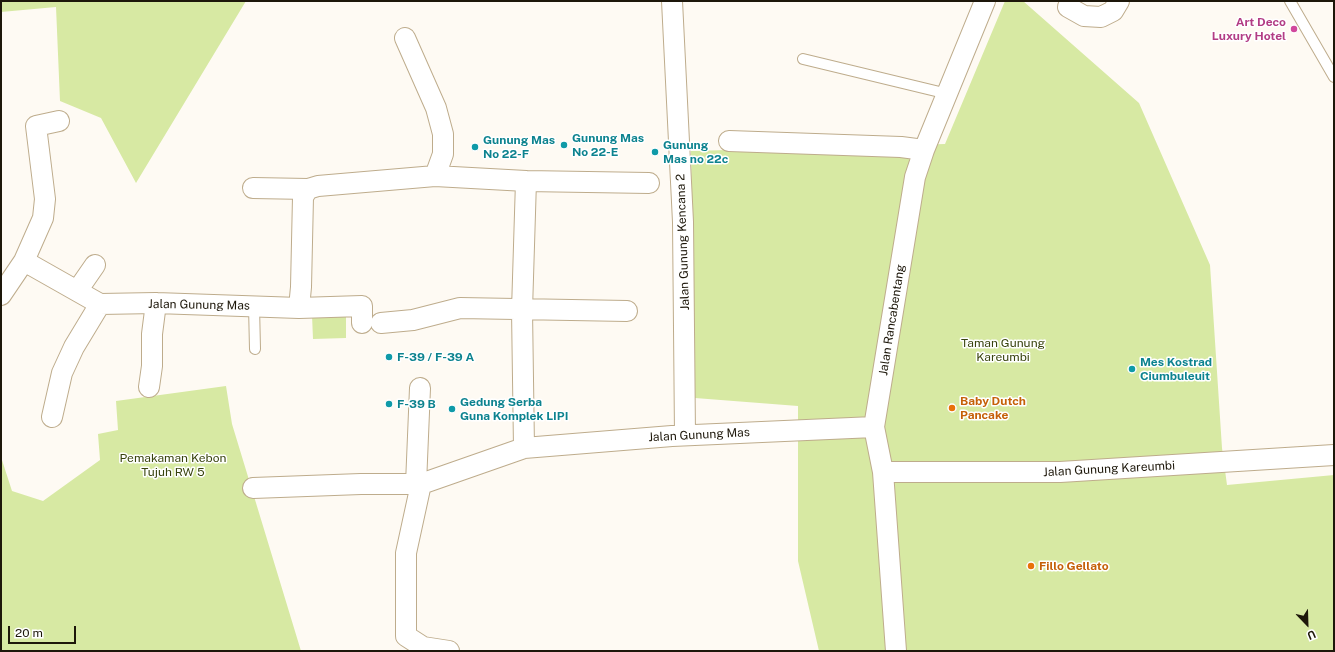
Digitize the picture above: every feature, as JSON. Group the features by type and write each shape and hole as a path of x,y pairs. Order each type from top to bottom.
{"street":[{"name":"Jalan Gunung Kencana 2","path":"672,1 683,222 685,435"},
{"name":"Jalan Rancabentang","path":"896,651 883,472 874,427 915,177 924,150 986,1"},
{"path":"1068,7 1084,16 1101,17 1113,10 1119,1"},
{"path":"405,38 436,108 443,134 442,154 435,176"},
{"path":"1,295 24,261 43,218 45,206 36,126 59,121"},
{"path":"730,141 901,147 924,150"},
{"path":"253,188 308,189 318,186 435,176 526,181 649,183"},
{"path":"524,448 522,310 526,181"},
{"path":"299,308 301,287 303,197 308,189"},
{"path":"24,261 100,304 74,347 62,373 52,417"},
{"path":"77,291 95,265"},
{"name":"Jalan Gunung Mas","path":"100,304 156,303 299,308 362,306 372,323 413,320 460,308 627,311"},
{"path":"149,387 152,366 152,334 156,303"},
{"path":"420,388 419,484 406,553 406,636 422,649 449,651"},
{"name":"Jalan Gunung Mas","path":"253,488 361,484 419,484 524,448 685,435 874,427"},
{"name":"Jalan Gunung Kareumbi","path":"883,472 1060,472 1334,455"}],"lane":[{"path":"1290,1 1334,77"},
{"path":"803,58 948,94"},
{"path":"254,306 255,349"}],"green space":[{"path":"1,1 246,1 136,183 101,118 60,101 56,7 1,12"},
{"name":"Taman Gunung Kareumbi","path":"1005,1 1023,1 1139,103 1210,265 1222,448 1227,485 1334,475 1334,651 819,651 798,561 798,406 695,398 691,151 945,144"},
{"path":"312,315 346,315 346,338 313,339"},
{"name":"Pemakaman Kebon Tujuh RW 5","path":"226,386 232,424 301,651 1,651 1,457 12,491 43,501 100,460 98,434 118,430 116,401"}],"place":[{"name":"Art Deco Luxury Hotel","path":"1294,29"},
{"name":"Gunung Mas No 22-E","path":"564,145"},
{"name":"Gunung Mas No 22-F","path":"475,147"},
{"name":"Gunung Mas no 22c","path":"655,152"},
{"name":"F-39 / F-39 A","path":"389,357"},
{"name":"Mes Kostrad Ciumbuleuit","path":"1132,369"},
{"name":"F-39 B","path":"389,404"},
{"name":"Baby Dutch Pancake","path":"952,408"},
{"name":"Gedung Serba Guna Komplek LIPI","path":"452,409"},
{"name":"Fillo Gellato","path":"1031,566"}]}
